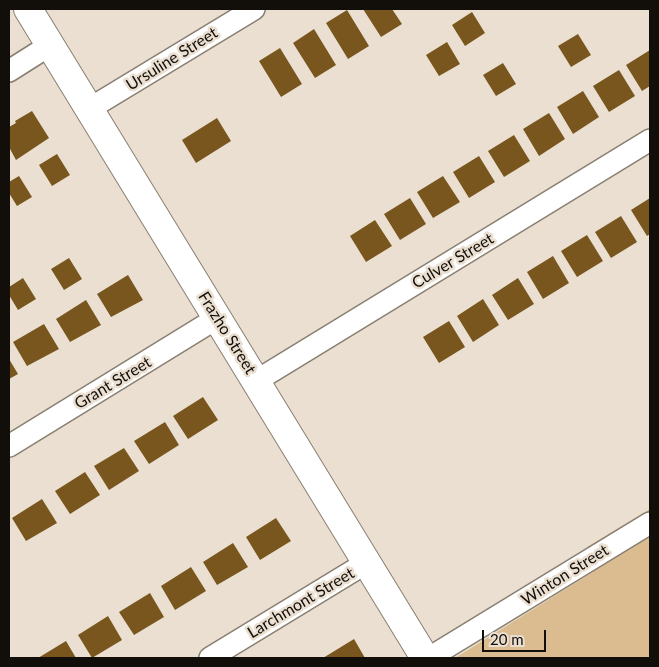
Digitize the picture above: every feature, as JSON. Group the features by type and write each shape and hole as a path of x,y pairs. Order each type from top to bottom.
{"street":[{"name":"Frazho Street","path":"28,9 425,658"},
{"name":"Ursuline Street","path":"89,109 254,9"},
{"path":"9,71 50,45"},
{"name":"Culver Street","path":"256,381 650,140"},
{"name":"Grant Street","path":"9,446 217,318"},
{"name":"Winton Street","path":"429,658 650,523"},
{"name":"Larchmont Street","path":"210,658 366,563"}],"shaded area":[{"path":"650,509 650,658 455,658 593,572 587,547"}],"building":[{"path":"363,9 392,9 402,24 381,37"},
{"path":"347,10 369,46 348,59 326,23"},
{"path":"472,12 485,33 465,46 452,25"},
{"path":"314,29 336,65 315,78 293,43"},
{"path":"578,34 591,55 571,67 558,46"},
{"path":"447,42 460,64 439,76 426,55"},
{"path":"280,48 302,84 281,97 259,61"},
{"path":"650,50 650,86 642,91 626,65"},
{"path":"503,63 516,84 496,96 483,75"},
{"path":"619,70 635,96 609,112 593,86"},
{"path":"583,91 599,117 573,134 557,107"},
{"path":"32,111 49,138 16,160 9,147 9,127"},
{"path":"549,113 565,139 539,156 523,129"},
{"path":"217,118 231,141 196,163 182,140"},
{"path":"514,135 530,161 504,177 488,151"},
{"path":"57,154 70,175 52,186 39,165"},
{"path":"479,156 495,182 469,198 453,172"},
{"path":"19,176 32,197 17,206 9,193 9,182"},
{"path":"443,176 460,202 433,218 417,192"},
{"path":"410,198 426,224 400,240 384,214"},
{"path":"650,198 650,234 647,236 631,210"},
{"path":"621,216 637,242 611,258 595,232"},
{"path":"375,220 392,246 366,262 350,236"},
{"path":"587,235 603,261 577,277 561,251"},
{"path":"553,256 569,283 543,299 527,272"},
{"path":"69,258 82,279 64,290 51,269"},
{"path":"128,275 143,300 111,317 97,294"},
{"path":"23,278 36,299 18,310 9,295 9,287"},
{"path":"518,278 534,304 508,320 492,295"},
{"path":"483,299 499,325 473,342 457,316"},
{"path":"86,300 101,325 70,342 56,319"},
{"path":"449,321 465,347 439,363 423,337"},
{"path":"44,324 59,349 27,366 13,342"},
{"path":"9,359 18,374 9,379"},
{"path":"203,397 218,420 188,439 173,416"},
{"path":"165,422 179,445 149,464 134,441"},
{"path":"124,448 139,471 109,490 94,466"},
{"path":"85,472 100,495 70,514 55,491"},
{"path":"42,499 57,523 26,541 12,518"},
{"path":"276,518 291,541 260,560 246,537"},
{"path":"233,543 248,567 217,585 203,562"},
{"path":"191,567 206,591 175,610 161,586"},
{"path":"150,593 164,617 134,635 119,612"},
{"path":"108,616 122,640 92,658 78,635"},
{"path":"354,639 365,658 323,658"},
{"path":"66,641 76,658 38,658"}]}
